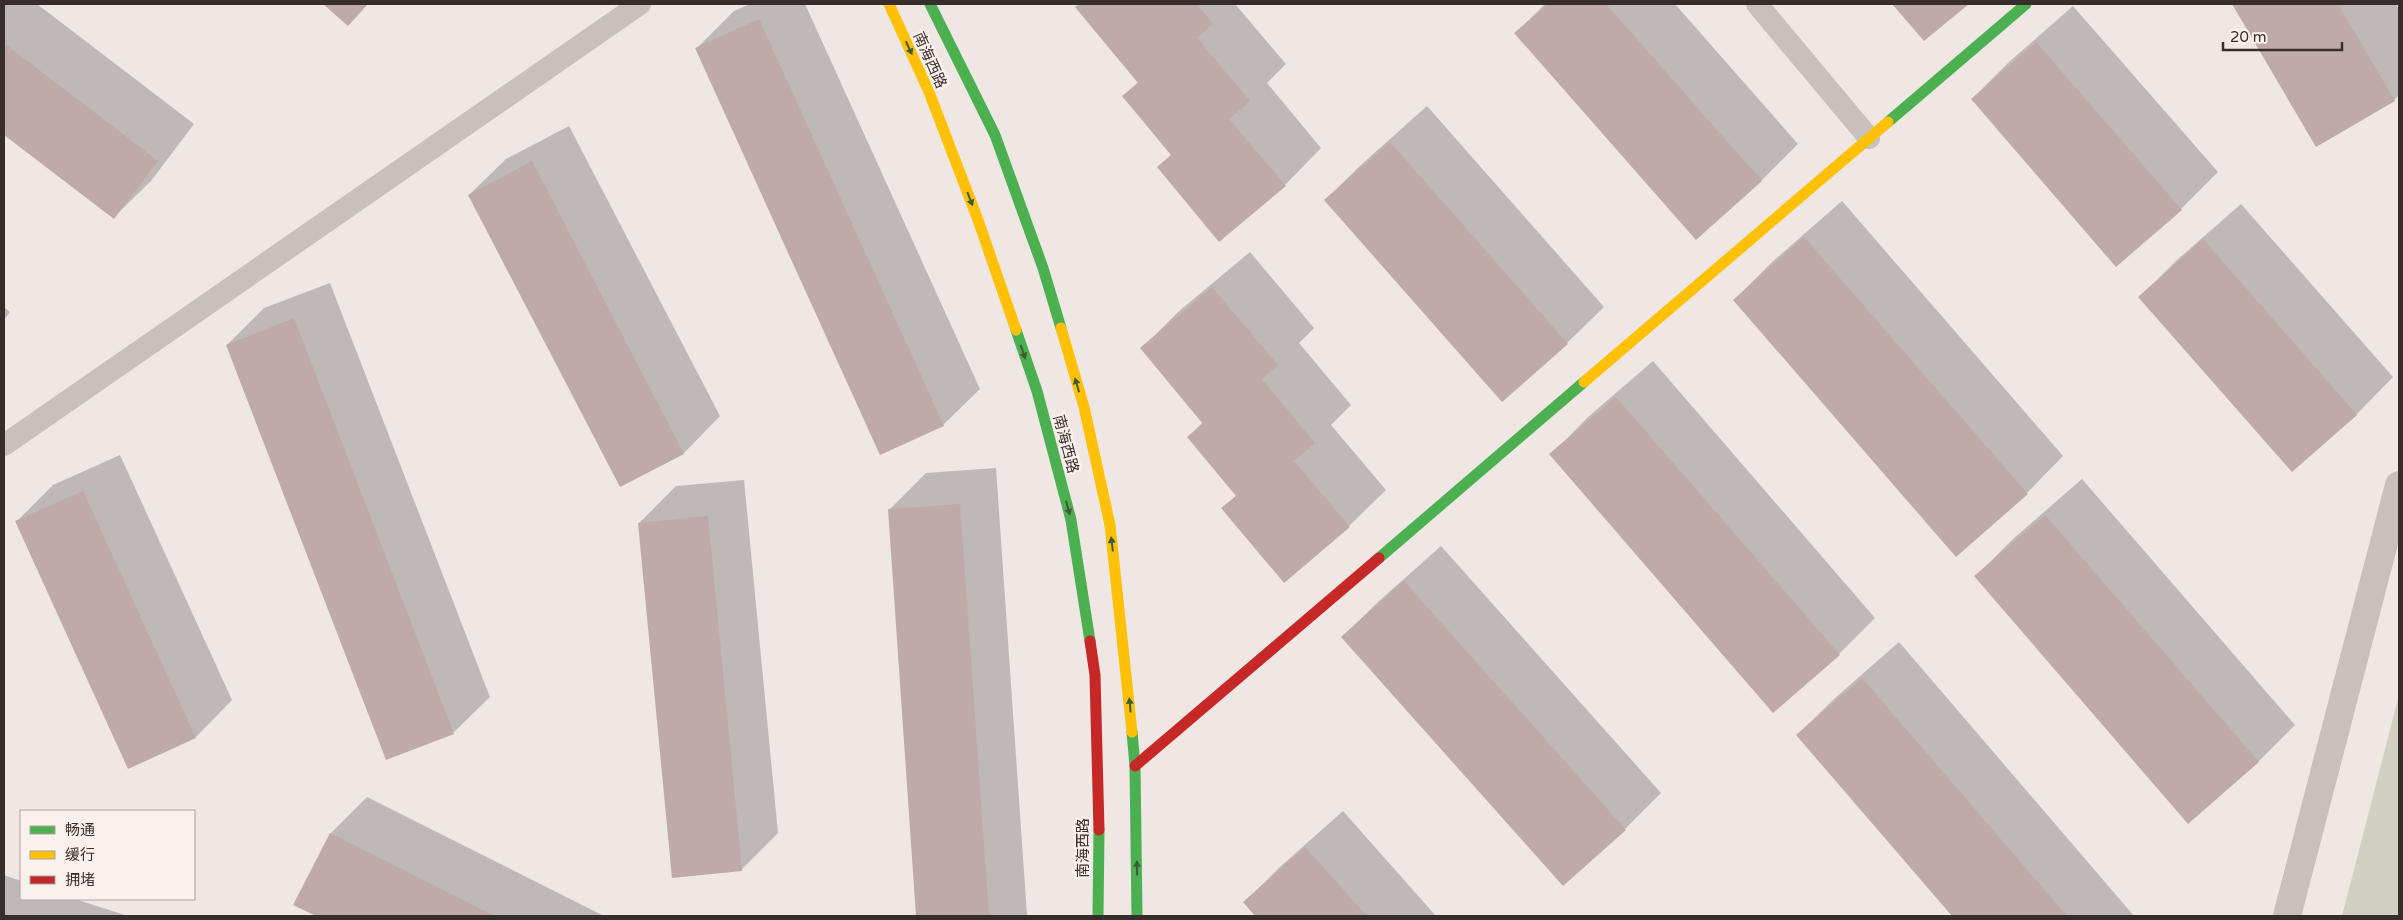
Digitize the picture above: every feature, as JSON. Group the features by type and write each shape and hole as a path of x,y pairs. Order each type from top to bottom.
{"street":[{"name":"南海西路","path":"889,4 929,92 978,220 1037,391 1071,520 1095,675 1099,819 1098,916"},
{"name":"南海西路","path":"930,4 995,135 1042,268 1084,407 1110,525 1135,766 1137,916"},
{"path":"1135,766 2026,4"},
{"path":"2287,916 2399,485"}],"lane":[{"path":"4,445 640,4"},
{"path":"1757,4 1869,138"}],"shaded area":[{"path":"2399,695 2399,916 2342,916"}],"building":[{"path":"323,4 368,4 348,26"},
{"path":"1079,4 1197,4 1213,24 1197,38 1250,101 1229,119 1286,186 1219,242 1157,167 1171,155 1122,96 1138,83 1075,7"},
{"path":"1548,4 1606,4 1762,181 1696,240 1514,33"},
{"path":"1892,4 1969,4 1924,41"},
{"path":"2232,4 2338,4 2395,101 2316,147"},
{"path":"759,19 944,426 880,455 695,48"},
{"path":"2036,42 2182,210 2116,267 1971,99"},
{"path":"4,43 158,161 114,219 4,135"},
{"path":"1390,142 1568,344 1502,402 1324,200"},
{"path":"532,161 684,454 620,487 468,195"},
{"path":"1804,237 2028,494 1956,557 1733,300"},
{"path":"2203,239 2357,415 2292,472 2138,297"},
{"path":"1212,287 1278,365 1262,379 1315,443 1294,461 1350,527 1284,583 1221,508 1236,496 1187,437 1203,424 1140,348"},
{"path":"294,318 454,734 386,760 226,345"},
{"path":"1616,397 1840,655 1773,713 1549,454"},
{"path":"83,491 196,738 128,769 15,521"},
{"path":"960,504 989,916 916,916 888,509"},
{"path":"2045,515 2259,762 2188,824 1974,576"},
{"path":"708,516 742,871 672,878 638,523"},
{"path":"1404,581 1626,830 1563,886 1341,637"},
{"path":"1862,678 2067,916 1952,916 1796,735"},
{"path":"330,833 495,916 316,916 293,905"},
{"path":"1305,847 1367,916 1255,916 1243,902"}],"traffic: fast":[{"path":"930,4 995,135 1043,268 1061,328"},
{"path":"1888,122 2026,4"},
{"path":"1016,330 1037,391 1071,520 1090,641"},
{"path":"1379,558 1584,382"},
{"path":"1132,732 1135,766 1137,916"},
{"path":"1098,916 1099,830"}],"traffic: slow":[{"path":"889,4 929,92 978,220 1016,330"},
{"path":"1584,382 1888,122"},
{"path":"1061,328 1084,407 1110,525 1132,732"}],"traffic: jam":[{"path":"1135,766 1379,558"},
{"path":"1090,641 1095,675 1099,830"}]}
